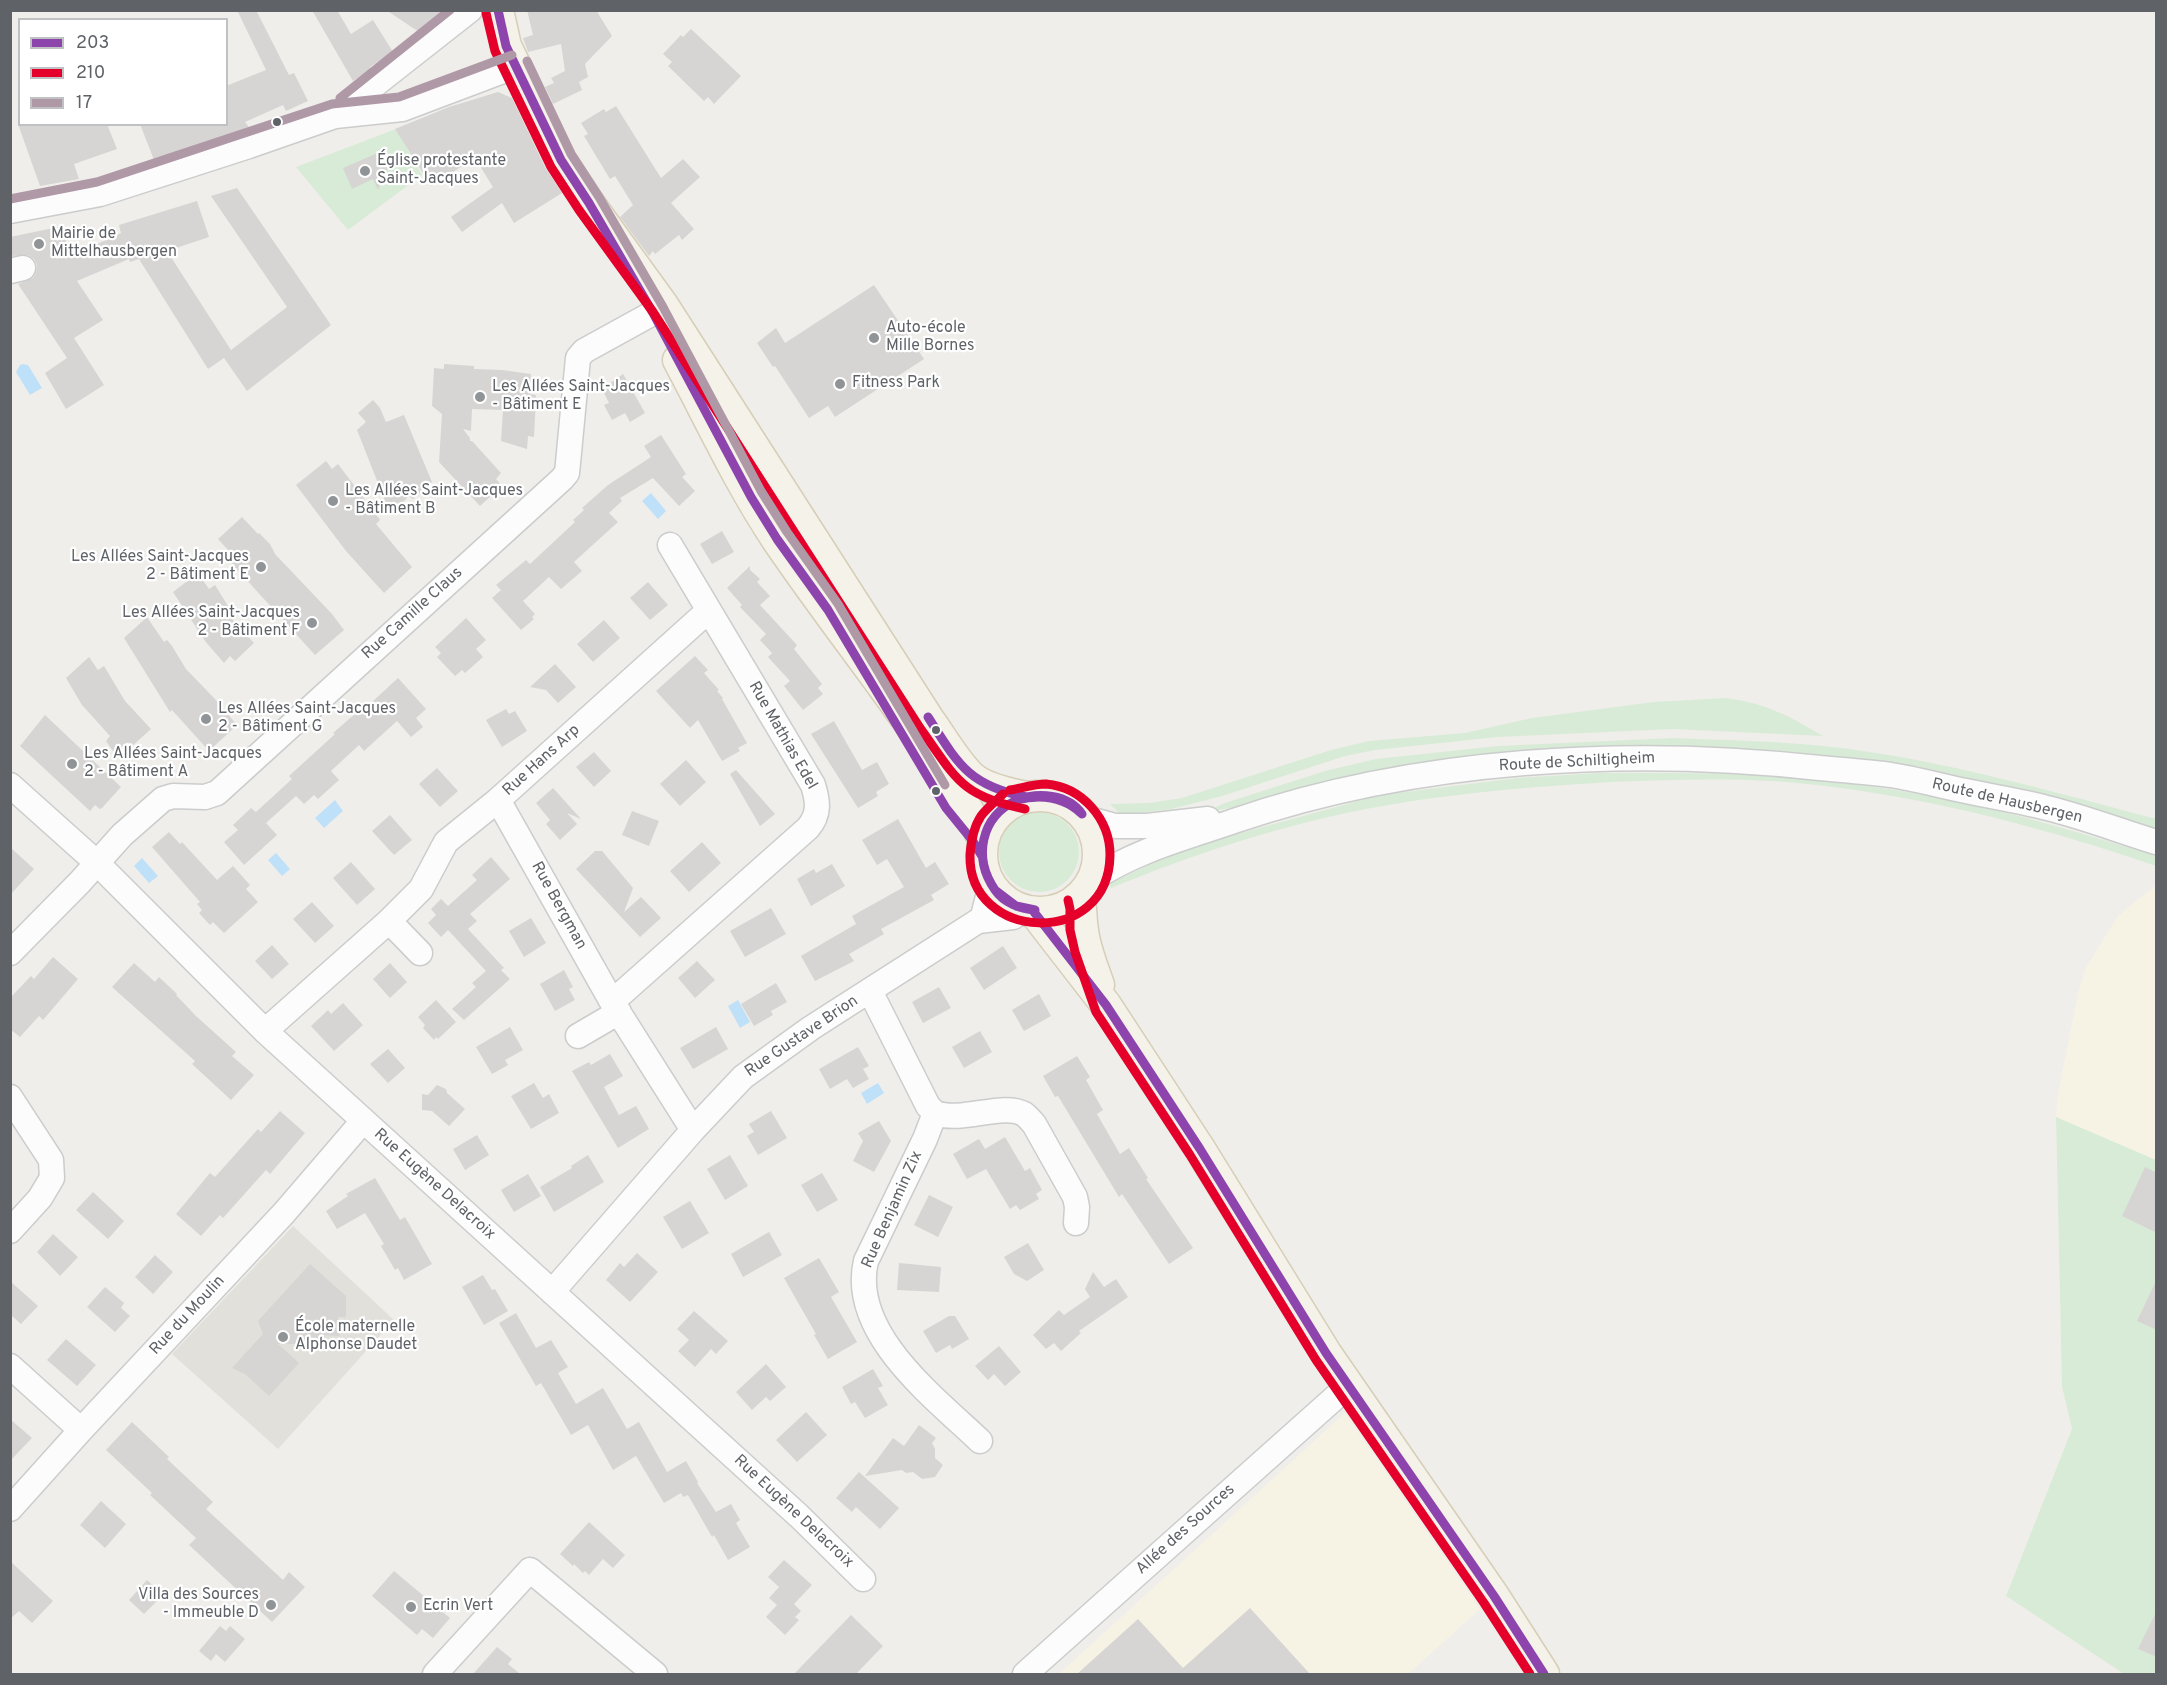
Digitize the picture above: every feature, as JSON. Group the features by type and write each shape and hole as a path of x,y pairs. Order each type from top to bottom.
{"main road":[{"path":"498,10 506,45 561,160 653,312 751,497 777,539 959,795 983,840"},
{"path":"589,203 663,305 956,758 976,781 1006,793 1027,797"},
{"path":"714,427 716,394 719,390"},
{"path":"736,466 768,467"},
{"path":"1086,888 1065,907 1050,912 1026,910 1003,899 991,885 984,871 981,856 983,840 989,825 999,812 1012,802 1044,795 1074,806 1086,818 1094,832 1098,848 1098,864 1086,888 1082,907 1082,929 1106,1005"},
{"path":"1026,910 1106,1005 1200,1149 1348,1386 1494,1596 1544,1674"}],"street":[{"path":"335,116 470,10"},
{"path":"10,211 100,194 335,116 402,109 516,66"},
{"name":"Rue Camille Claus","path":"96,862 122,835 163,799 173,796 205,797 217,793 562,479 567,473 578,358 584,351 653,312"},
{"name":"Rue Mathias Edel","path":"616,1007 808,828 817,814 813,784 670,545"},
{"name":"Rue Hans Arp","path":"265,1031 389,921 421,889 446,842 498,800 708,611"},
{"name":"Route de Schiltigheim","path":"1086,888 1118,863 1137,854 1266,810 1341,791 1398,780 1484,768 1555,762 1706,759 1771,762 1891,775"},
{"name":"Route de Hausbergen","path":"1891,775 2048,808 2157,842"},
{"name":"Rue Eugène Delacroix","path":"10,785 96,862 265,1031 800,1516 863,1579"},
{"name":"Rue Bergman","path":"498,800 616,1007 693,1130"},
{"name":"Route de Schiltigheim","path":"1086,818 1115,826 1147,826 1266,810"},
{"path":"10,953 80,882 96,862"},
{"path":"981,920 991,885"},
{"name":"Rue Gustave Brion","path":"552,1292 693,1130 743,1077 812,1028 981,920 1013,917 1026,910"},
{"path":"389,921 420,953"},
{"path":"870,991 928,1106 934,1113 952,1117 1011,1110 1024,1114 1034,1124 1075,1197 1076,1223"},
{"path":"578,1036 616,1007"},
{"path":"10,1097 51,1160 52,1178 40,1198 10,1231"},
{"name":"Rue Benjamin Zix","path":"934,1113 925,1139 866,1261 863,1282 869,1308 882,1336 899,1362 980,1441"},
{"name":"Rue du Moulin","path":"10,1509 284,1213 363,1121"},
{"path":"10,1366 81,1430"},
{"name":"Allée des Sources","path":"1025,1674 1348,1386"},
{"path":"435,1674 530,1570 655,1674"}],"shaded area":[{"path":"2156,885 2156,1674 2124,1674 2006,1596 2072,1429 2062,1387 2056,1117 2058,1094 2078,994 2086,968 2118,916"},
{"name":"École maternelle Alphonse Daudet","path":"293,1226 394,1320 278,1449 172,1354"},
{"path":"1345,1413 1480,1609 1408,1674 1059,1674"}],"green space":[{"path":"396,129 422,175 348,230 296,167"},
{"path":"1726,698 1777,711 1823,736 1673,729 1497,737 1375,750 1345,756 1222,796 1171,809 1133,814 1119,813 1110,804 1149,803 1182,798 1331,750 1369,741 1465,733 1532,718 1654,702"},
{"path":"1673,738 1804,744 1907,758 2033,786 2156,819 2156,832 1867,761 1813,755 1718,750 1204,812 1325,771 1376,759 1498,746"},
{"path":"1599,773 1771,776 1907,792 2050,824 2156,856 2156,866 2077,840 1997,818 1916,800 1806,784 1751,780 1696,780 1532,787 1450,796 1369,809 1266,833 1111,888 1109,884 1163,858 1208,842 1380,795 1518,778"},
{"path":"1031,812 1047,812 1068,823 1079,844 1079,860 1068,881 1047,892 1031,892 1017,886 1005,874 999,860 999,844 1005,830 1017,818"},
{"path":"2056,1117 2156,1160 2156,1674 2124,1674 2006,1596 2072,1429 2062,1387"}],"water":[{"path":"23,364 28,365 42,388 30,395 16,372"},
{"path":"651,493 666,511 658,519 642,501"},
{"path":"335,800 343,811 324,828 315,818"},
{"path":"276,853 290,869 282,876 268,860"},
{"path":"142,858 158,876 149,883 134,866"},
{"path":"738,1000 750,1022 740,1028 728,1006"},
{"path":"878,1083 884,1093 867,1104 861,1093"}],"building":[{"path":"237,10 256,10 289,75 294,73 308,101 286,111 283,105 245,122 249,127 154,160 141,126 228,126 228,85 266,70"},
{"path":"312,10 337,10 351,34 373,20 393,52 353,81"},
{"path":"386,10 446,10 419,32"},
{"path":"527,10 596,10 612,36 585,64 588,77 579,82 582,90 553,104 545,87 554,83 551,78 565,71 561,44 528,52 523,38 533,35"},
{"path":"691,29 741,76 714,104 708,97 704,101 668,66 672,62 663,54 681,35 683,37"},
{"path":"498,92 512,98 545,167 562,193 514,223 502,203 462,232 451,217 493,187 475,158 431,186 395,129 449,107"},
{"path":"616,106 661,178 683,159 700,177 671,203 694,229 682,240 679,235 655,254 653,251 649,256 620,217 633,205 615,176 610,179 584,136 588,134 581,123 604,109 606,112"},
{"path":"19,126 108,126 117,149 74,164 79,179 40,186"},
{"name":"Église protestante Saint-Jacques","path":"375,154 391,159 378,190 373,179 352,189 343,168"},
{"path":"237,188 331,325 247,391 224,358 208,369 139,259 130,262 129,259 77,281 103,320 74,338 104,385 66,409 45,373 67,358 18,284 33,278 37,265 28,255 11,256 10,237 63,226 69,257 121,233 119,225 197,201 209,237 167,251 231,350 287,307 211,196"},
{"path":"874,285 924,359 835,417 828,406 809,418 757,343 776,328 785,343"},
{"path":"444,364 531,374 530,394 536,395 534,437 528,436 527,449 501,441 503,410 472,409 471,431 463,429 470,441 501,473 496,479 502,486 480,506 439,462 442,414 432,406 434,368 444,369"},
{"path":"623,374 645,413 630,422 625,413 612,420 604,405 609,403 602,389"},
{"path":"373,400 380,408 386,422 404,415 432,482 413,499 409,496 389,511 357,430 366,422 358,413"},
{"path":"661,435 686,474 682,477 695,491 679,506 653,478 620,498 622,501 609,513 618,522 574,562 582,571 561,589 549,577 523,601 535,614 532,617 534,619 521,630 492,598 501,590 496,585 526,560 530,564 575,522 573,520 584,510 582,508 608,485 651,457 644,446"},
{"path":"326,461 332,469 338,464 380,520 376,524 412,567 384,593 346,551 296,485"},
{"path":"242,517 270,544 275,554 332,614 344,630 315,655 223,554 228,550 218,539"},
{"path":"722,531 734,552 712,564 700,544"},
{"path":"750,566 750,570 760,579 757,582 770,596 760,605 797,645 794,649 822,684 818,688 823,694 803,710 784,686 790,681 768,657 772,653 760,640 766,634 740,607 742,605 727,588"},
{"path":"198,573 209,589 215,585 228,606 223,609 254,643 235,661 230,656 224,663 205,641 173,592"},
{"path":"648,582 668,605 650,620 630,598"},
{"path":"147,617 164,642 167,640 172,646 186,669 237,725 209,751 172,710 170,712 124,638"},
{"path":"466,618 486,640 476,649 483,657 465,673 462,670 455,676 437,657 441,653 435,647"},
{"path":"604,620 620,638 593,662 577,644"},
{"path":"695,656 708,670 704,673 719,690 717,691 747,743 738,748 740,751 722,761 698,720 690,728 656,691"},
{"path":"89,657 98,670 104,666 125,701 151,729 132,746 128,742 115,754 106,741 110,736 82,705 66,678"},
{"path":"555,664 576,687 558,703 546,690 530,687"},
{"path":"398,678 426,709 416,718 423,727 411,737 397,721 364,751 359,745 331,771 339,780 318,799 314,795 304,804 296,796 266,823 277,835 244,865 224,842 238,830 233,825 251,808 256,812 292,779 289,776 335,734 333,733 356,713 358,715"},
{"path":"506,709 509,714 515,711 527,731 502,747 486,720"},
{"name":"Les Allées Saint-Jacques 2 - Bâtiment A","path":"45,715 121,787 102,808 95,805 90,811 20,746"},
{"path":"834,721 862,770 877,762 889,784 876,792 878,796 858,808 811,734"},
{"path":"594,752 611,771 594,787 576,767"},
{"path":"686,760 706,782 680,806 660,784"},
{"path":"437,768 458,791 440,807 419,784"},
{"path":"736,770 775,814 760,826 730,774"},
{"path":"553,788 581,819 567,813 577,824 560,840 546,824 550,820 536,803"},
{"path":"632,811 659,821 649,846 622,835"},
{"path":"390,815 412,840 394,855 372,831"},
{"path":"898,819 926,868 935,862 949,884 931,895 934,900 881,929 884,934 849,954 854,961 815,981 801,956 856,924 852,916 904,887 887,859 877,865 862,840"},
{"path":"169,832 180,844 182,842 217,880 233,866 250,885 246,889 258,902 224,933 213,922 210,925 199,913 202,910 197,904 200,902 152,847"},
{"path":"702,842 721,863 689,892 670,871"},
{"path":"10,847 34,869 10,895"},
{"path":"595,851 602,851 633,888 624,912 641,897 661,918 640,937 576,869"},
{"path":"491,857 510,879 470,914 477,921 468,929 504,968 501,970 510,979 464,1020 452,1009 476,987 472,983 486,971 448,930 441,937 428,923 436,915 431,909 441,899 448,906 477,880 472,875"},
{"path":"351,862 375,889 357,905 333,878"},
{"path":"832,864 845,886 811,906 797,879 814,869 816,873"},
{"path":"312,902 334,926 315,943 293,919"},
{"path":"771,908 786,934 745,957 730,931"},
{"path":"531,918 546,943 524,957 509,931"},
{"path":"272,945 289,964 272,979 255,961"},
{"path":"1003,946 1017,968 984,990 970,968"},
{"path":"53,957 78,979 43,1020 39,1016 20,1037 10,1029 10,998 31,976 34,979"},
{"path":"697,961 715,980 695,998 678,978"},
{"path":"134,963 155,982 159,977 196,1016 236,1052 232,1056 254,1075 231,1100 192,1064 195,1061 112,987"},
{"path":"390,963 407,982 390,998 373,979"},
{"path":"564,970 573,987 569,989 575,1000 555,1011 540,984"},
{"path":"776,983 787,1002 771,1011 773,1015 754,1026 741,1004"},
{"path":"939,987 951,1008 923,1023 912,1002"},
{"path":"1039,994 1051,1016 1024,1031 1012,1010"},
{"path":"436,1000 456,1022 434,1040 423,1028 425,1025 418,1017"},
{"path":"343,1003 363,1025 334,1051 311,1026 328,1010 331,1014"},
{"path":"510,1027 523,1050 505,1060 508,1065 492,1074 476,1047"},
{"path":"716,1027 728,1049 693,1069 680,1048"},
{"path":"980,1031 992,1052 964,1068 952,1047"},
{"path":"858,1047 869,1066 863,1069 869,1079 853,1088 847,1079 830,1089 819,1069"},
{"path":"388,1049 405,1068 388,1083 370,1064"},
{"path":"610,1054 623,1076 604,1087 619,1115 636,1106 649,1129 618,1148 572,1071 589,1062 591,1065"},
{"path":"1077,1056 1090,1077 1086,1080 1103,1110 1097,1114 1120,1154 1129,1148 1148,1178 1146,1179 1193,1248 1169,1264 1122,1194 1119,1197 1058,1096 1055,1097 1043,1076"},
{"path":"534,1083 543,1098 549,1094 559,1113 531,1129 511,1096"},
{"path":"437,1085 446,1089 447,1093 465,1109 449,1126 432,1111 422,1110 422,1094 428,1095"},
{"path":"280,1111 305,1133 270,1174 266,1170 223,1218 220,1215 201,1236 176,1214 210,1173 215,1177 258,1129 261,1132"},
{"path":"771,1111 787,1138 758,1155 747,1136 754,1132 749,1124"},
{"path":"879,1121 891,1141 874,1172 853,1161 863,1141 858,1133"},
{"path":"477,1135 489,1155 465,1170 453,1149"},
{"path":"1005,1137 1025,1171 1030,1168 1042,1190 1036,1194 1039,1199 1020,1210 1016,1205 1010,1209 986,1169 967,1179 953,1154 979,1139 985,1149"},
{"path":"588,1155 604,1182 554,1212 540,1187 572,1168 571,1166"},
{"path":"730,1155 748,1186 725,1200 707,1169"},
{"path":"2145,1167 2157,1173 2157,1233 2122,1216"},
{"path":"822,1173 838,1200 817,1212 801,1185"},
{"path":"528,1174 541,1196 514,1212 501,1190"},
{"path":"375,1178 400,1220 405,1217 432,1264 404,1280 398,1268 395,1270 381,1246 384,1244 365,1213 337,1229 326,1211 348,1196 346,1194"},
{"path":"93,1192 124,1221 108,1239 76,1210"},
{"path":"929,1195 953,1207 938,1237 914,1225"},
{"path":"690,1201 709,1233 682,1249 663,1217"},
{"path":"769,1232 782,1255 743,1277 731,1254"},
{"path":"53,1234 78,1257 60,1276 37,1252"},
{"path":"1028,1243 1044,1270 1027,1281 1014,1274 1004,1257"},
{"path":"637,1253 658,1272 630,1302 606,1280 620,1263 624,1267"},
{"path":"155,1255 173,1272 153,1294 135,1277"},
{"path":"819,1258 839,1292 831,1297 857,1342 828,1359 784,1278"},
{"path":"899,1263 941,1267 939,1292 897,1290"},
{"path":"310,1264 346,1296 346,1317 338,1317 340,1336 321,1335 321,1344 278,1344 299,1363 269,1396 245,1374 232,1368 263,1334 258,1321"},
{"path":"1093,1272 1104,1287 1116,1279 1128,1297 1079,1331 1081,1333 1061,1351 1054,1343 1046,1349 1033,1335 1059,1310 1064,1315 1090,1297 1085,1289"},
{"path":"483,1275 492,1290 495,1289 508,1311 484,1325 462,1287"},
{"path":"2157,1279 2157,1330 2137,1321"},
{"path":"10,1281 38,1306 21,1324 10,1314"},
{"path":"105,1287 124,1303 121,1308 130,1316 115,1332 87,1307"},
{"path":"694,1311 728,1341 716,1354 711,1349 695,1367 678,1351 689,1340 677,1329"},
{"path":"516,1313 536,1348 551,1340 568,1367 558,1373 576,1404 603,1388 627,1429 639,1422 667,1472 686,1461 716,1512 731,1504 740,1520 736,1523 750,1547 728,1560 688,1495 683,1497 681,1493 664,1503 636,1456 613,1470 588,1425 571,1435 541,1383 536,1386 499,1323"},
{"path":"949,1316 955,1316 969,1339 952,1349 950,1345 936,1353 923,1331"},
{"path":"66,1339 96,1365 77,1386 47,1360"},
{"path":"999,1346 1021,1372 1005,1386 994,1374 988,1380 975,1366"},
{"path":"766,1364 786,1387 770,1401 766,1397 752,1410 736,1392"},
{"path":"873,1369 883,1386 878,1388 888,1405 865,1418 855,1402 851,1404 842,1387"},
{"path":"806,1412 827,1435 797,1462 776,1440"},
{"path":"10,1419 32,1438 10,1461"},
{"path":"132,1422 213,1502 206,1509 283,1580 289,1572 305,1587 272,1622 189,1545 196,1538 106,1450"},
{"path":"919,1425 936,1438 932,1443 935,1458 943,1465 935,1477 922,1479 913,1472 906,1473 902,1470 865,1476 893,1438 904,1446"},
{"path":"859,1472 899,1508 880,1529 856,1507 852,1512 836,1498"},
{"path":"101,1501 126,1524 105,1548 80,1525"},
{"path":"589,1522 625,1555 613,1568 603,1559 589,1575 585,1571 583,1573 574,1564 573,1566 560,1554"},
{"path":"784,1560 812,1585 794,1604 801,1611 795,1617 799,1620 785,1635 766,1617 777,1605 769,1598 779,1587 768,1577"},
{"path":"10,1561 53,1601 32,1623 19,1611 10,1619"},
{"name":"Ecrin Vert","path":"394,1571 450,1618 433,1638 422,1629 417,1635 372,1596"},
{"path":"147,1580 163,1595 144,1614 129,1600"},
{"path":"1250,1608 1310,1674 1077,1674 1138,1619 1183,1668"},
{"path":"2157,1610 2157,1657 2138,1649"},
{"path":"851,1615 883,1646 856,1674 794,1674"},
{"path":"220,1626 226,1631 230,1626 245,1639 225,1662 216,1654 211,1661 199,1651"},
{"path":"497,1647 512,1659 508,1664 520,1674 473,1674"}],"transit line":[{"name":"17","path":"340,98 450,10"},
{"name":"203","path":"498,10 506,46 561,160 589,203 653,313 751,497 777,539 828,610 946,808 982,856"},
{"name":"210","path":"486,13 495,51 551,167 579,210 653,312 920,728 952,772 973,791 1003,804 1025,809"},
{"name":"17","path":"10,199 97,182 332,104 399,97 512,55"},
{"name":"17","path":"527,61 571,154 599,197 663,307 761,491 838,604 945,785"},
{"name":"203","path":"928,717 957,760 978,779 1007,792 1027,797"},
{"name":"210","path":"1003,794 981,816 973,835 970,855 975,884 991,905 1013,918 1039,923 1065,919 1087,907 1104,886 1110,855 1105,829 1092,807 1082,798 1059,786 1042,784 1010,790"},
{"name":"203","path":"1017,800 1025,797 1052,796 1069,802 1082,814"},
{"name":"203","path":"1017,800 1035,797 1051,798 1067,803 1082,814"},
{"name":"203","path":"995,890 984,865 984,839 995,817 1017,800"},
{"name":"203","path":"995,890 1016,906 1035,910"},
{"name":"203","path":"995,890 1013,905 1035,910"},
{"name":"210","path":"1068,900 1070,930 1075,952 1096,1012 1190,1155 1316,1360 1484,1603 1530,1674"},
{"name":"203","path":"1034,912 1106,1005 1200,1149 1326,1353 1494,1596 1544,1674"}],"place":[{"name":"Église protestante Saint-Jacques","path":"365,171"},
{"name":"Mairie de Mittelhausbergen","path":"39,244"},
{"name":"Auto-école Mille Bornes","path":"874,338"},
{"name":"Fitness Park","path":"840,384"},
{"name":"Les Allées Saint-Jacques - Bâtiment E","path":"480,397"},
{"name":"Les Allées Saint-Jacques - Bâtiment B","path":"333,501"},
{"name":"Les Allées Saint-Jacques 2 - Bâtiment E","path":"261,567"},
{"name":"Les Allées Saint-Jacques 2 - Bâtiment F","path":"312,623"},
{"name":"Les Allées Saint-Jacques 2 - Bâtiment G","path":"206,719"},
{"name":"Les Allées Saint-Jacques 2 - Bâtiment A","path":"72,764"},
{"name":"École maternelle Alphonse Daudet","path":"283,1337"},
{"name":"Villa des Sources - Immeuble D","path":"271,1605"},
{"name":"Ecrin Vert","path":"411,1607"}]}
